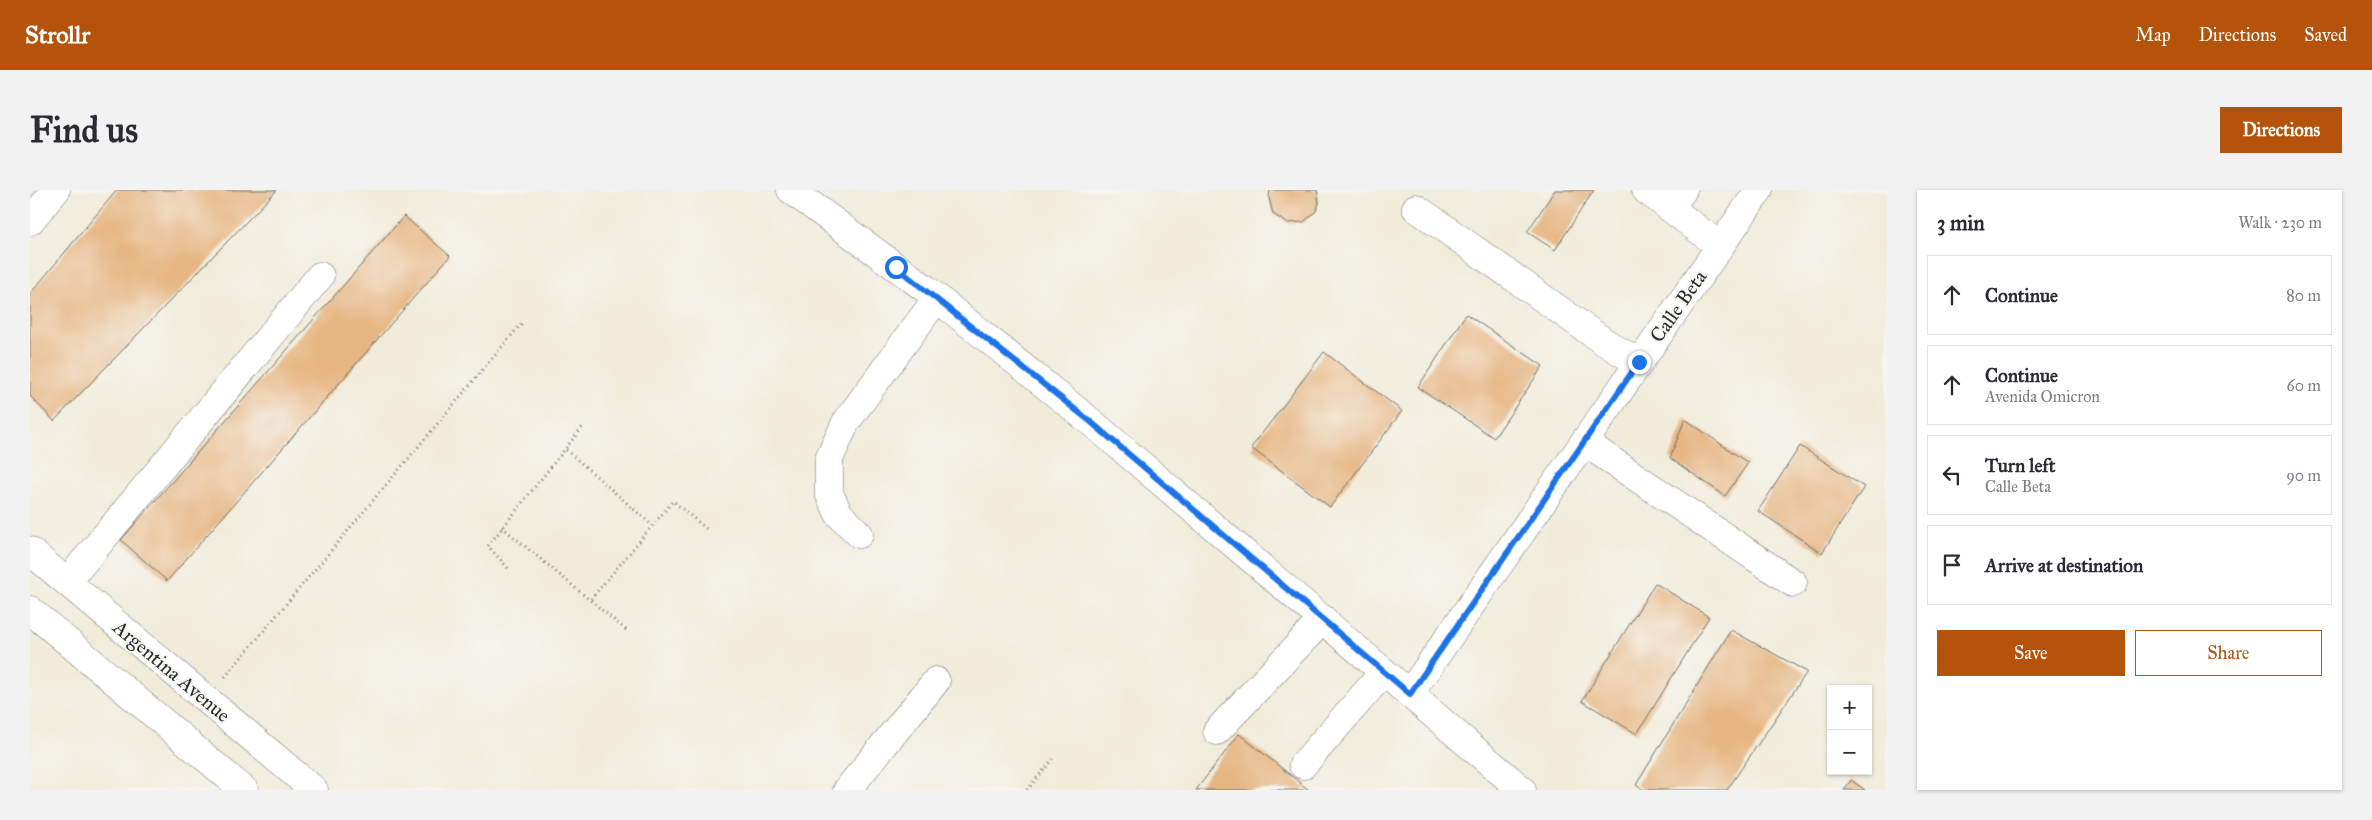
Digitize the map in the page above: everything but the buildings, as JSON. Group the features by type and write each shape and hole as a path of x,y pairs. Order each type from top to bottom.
{"street":[{"path":"30,221 56,190"},
{"path":"791,190 937,298 1091,422 1522,790"},
{"path":"1646,190 1676,199 1720,246"},
{"name":"Calle Beta","path":"1410,694 1758,190"},
{"path":"1416,208 1603,341 1639,362"},
{"path":"67,582 320,276"},
{"path":"859,534 839,514 829,493 829,459 846,422 937,298"},
{"path":"1584,442 1793,583"},
{"name":"Argentina Avenue","path":"30,551 314,790"},
{"path":"30,610 244,790"},
{"path":"1217,731 1323,619"},
{"path":"1303,765 1384,672"},
{"path":"847,790 936,681"}],"path":[{"path":"236,664 522,323"},
{"path":"508,568 488,546 584,425"},
{"path":"566,450 652,525"},
{"path":"591,599 673,501 710,532"},
{"path":"502,528 591,599 626,630"},
{"path":"1027,790 1053,758"}],"route":[{"path":"896,267 1091,422 1410,694 1639,362"}]}
